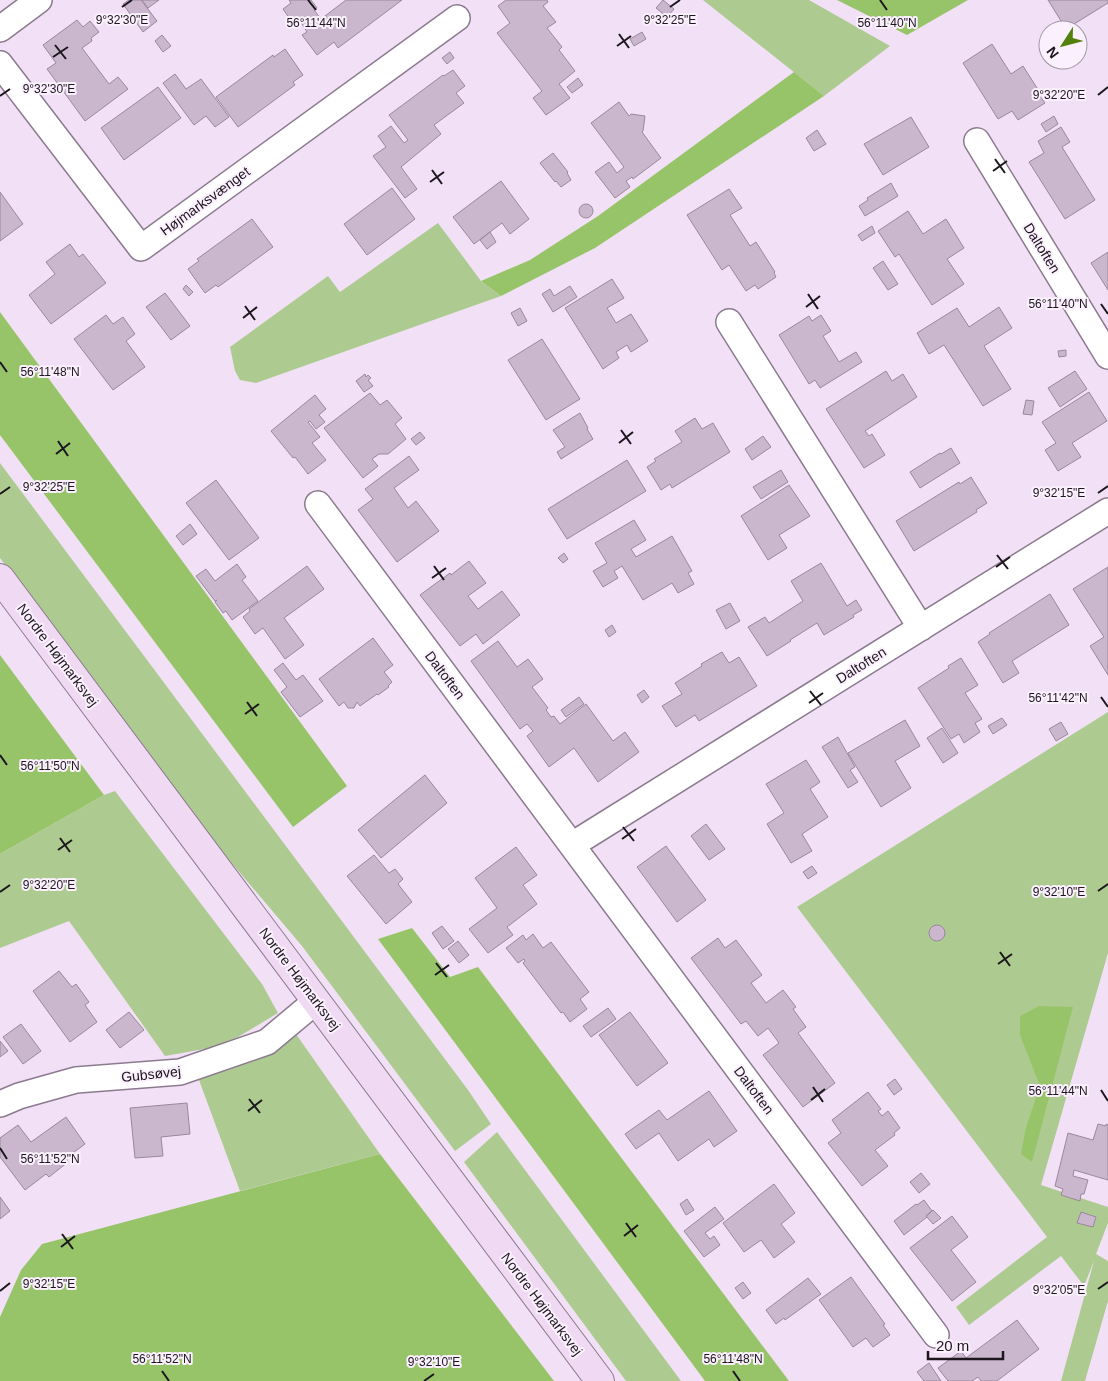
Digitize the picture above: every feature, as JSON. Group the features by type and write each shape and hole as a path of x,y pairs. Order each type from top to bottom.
{"street":[{"path":"0,29 39,0"},
{"name":"Højmarksvænget","path":"0,64 141,248 457,18"},
{"name":"Daltoften","path":"976,141 1108,356"},
{"path":"729,322 921,628"},
{"name":"Daltoften","path":"318,504 936,1335"},
{"name":"Daltoften","path":"572,845 1108,511"},
{"name":"Nordre Højmarksvej","path":"0,578 600,1381"},
{"name":"Gubsøvej","path":"0,1104 19,1096 76,1080 180,1072 267,1042 316,1001"}],"green space":[{"path":"703,0 809,0 890,46 824,96"},
{"path":"837,0 968,0 907,35"},
{"path":"794,72 824,96 595,248 501,296 481,281 530,260 598,216"},
{"path":"438,223 481,281 501,296 256,383 240,380 235,371 230,347 328,276 340,292"},
{"path":"0,312 347,786 293,827 0,435"},
{"path":"0,463 468,1090 491,1124 455,1151 302,946 191,815 0,558"},
{"path":"0,655 104,795 0,854"},
{"path":"1108,712 1108,953 1041,1185 1108,1207 1108,1223 1096,1254 1108,1261 1108,1301 1085,1381 1061,1381 1094,1261 1084,1286 1061,1256 969,1325 956,1307 1047,1237 797,907"},
{"path":"115,791 262,984 278,1013 238,1037 210,1048 165,1056 69,921 0,948 0,854 104,795"},
{"path":"412,928 450,977 478,967 789,1381 705,1381 378,939"},
{"path":"1039,1006 1073,1007 1032,1162 1021,1154 1026,1127 1040,1086 1020,1035 1020,1016"},
{"path":"296,1034 380,1154 240,1191 199,1080 278,1045"},
{"path":"497,1132 681,1381 626,1381 464,1162"},
{"path":"380,1154 554,1381 0,1381 0,1317 21,1270 42,1244"}],"building":[{"path":"129,0 141,0 157,21 143,32 123,4"},
{"path":"142,0 159,0 148,8"},
{"path":"289,0 311,0 317,8 314,10 321,19 346,0 402,0 338,48 334,42 317,55 302,35 307,32 300,21 294,25 283,9 291,3"},
{"path":"506,0 547,0 548,2 543,6 556,22 547,28 562,47 559,50 575,71 559,84 570,98 546,115 533,98 542,91 497,33 510,23 498,6"},
{"path":"663,0 674,9 667,17 656,8"},
{"path":"1048,0 1108,0 1108,3 1081,20 1060,20"},
{"path":"77,20 83,27 90,21 99,32 91,38 92,41 82,48 109,84 118,77 128,89 85,121 47,69 56,63 43,45"},
{"path":"642,32 646,39 634,46 630,39"},
{"path":"162,35 171,46 163,52 155,41"},
{"path":"992,44 1011,74 1023,66 1045,103 1018,120 1012,111 998,119 963,63"},
{"path":"285,49 303,75 293,82 295,85 238,127 216,97 273,55 274,57"},
{"path":"450,52 454,58 447,64 442,58"},
{"path":"453,70 465,86 456,93 464,103 434,125 441,134 401,167 417,189 405,198 373,156 386,147 378,136 391,126 404,143 408,140 389,115 443,75"},
{"path":"175,74 186,89 201,79 229,117 215,127 206,116 194,125 163,83"},
{"path":"578,78 583,85 572,93 567,87"},
{"path":"158,87 181,118 124,160 101,128"},
{"path":"619,102 629,116 631,114 645,116 642,132 661,158 633,179 632,177 626,181 630,187 615,198 595,172 609,162 617,173 624,167 591,123"},
{"path":"1054,116 1058,124 1046,132 1041,124"},
{"path":"911,117 929,147 883,175 864,144"},
{"path":"1061,127 1070,142 1062,147 1095,200 1065,219 1029,162 1044,153 1038,141"},
{"path":"817,130 826,144 814,151 806,138"},
{"path":"553,153 568,172 571,180 561,187 540,163"},
{"path":"501,181 529,219 510,234 502,223 474,244 453,217"},
{"path":"891,183 898,196 865,216 859,206 868,200 867,198"},
{"path":"392,188 415,219 367,255 344,224"},
{"path":"729,189 742,208 730,215 750,246 756,242 775,272 776,277 758,289 755,285 746,291 729,265 722,270 687,215"},
{"path":"0,192 23,224 0,241"},
{"path":"586,204 591,206 593,211 591,216 586,218 581,216 579,211 581,206"},
{"path":"908,211 923,234 946,219 964,248 947,259 964,284 932,305 899,254 895,257 878,231"},
{"path":"252,219 273,247 218,287 216,285 205,293 188,269 199,261 197,259"},
{"path":"872,226 875,233 862,241 858,235"},
{"path":"490,232 496,242 487,249 480,240"},
{"path":"70,244 79,257 83,254 106,283 51,324 29,295 55,274 46,262"},
{"path":"1108,252 1108,290 1091,263"},
{"path":"883,261 898,284 888,290 873,268"},
{"path":"612,279 624,298 607,308 616,323 631,314 648,341 631,352 627,345 616,352 619,358 603,369 565,308"},
{"path":"186,285 193,292 189,296 183,289"},
{"path":"570,286 577,297 553,312 542,294 550,289 554,296"},
{"path":"165,293 190,326 171,340 146,307"},
{"path":"999,307 1012,328 984,346 1011,389 983,406 944,345 929,354 917,333 957,308 969,327"},
{"path":"520,308 527,321 518,326 511,313"},
{"path":"106,315 113,324 123,317 135,334 126,341 145,367 113,390 74,339"},
{"path":"821,315 831,331 823,336 839,362 856,352 862,362 820,388 815,380 809,384 779,335 809,316 812,321"},
{"path":"542,339 580,399 546,420 508,360"},
{"path":"1066,350 1066,356 1059,357 1058,351"},
{"path":"886,371 892,381 903,374 917,397 865,431 869,436 872,434 885,455 864,468 826,409"},
{"path":"1075,371 1087,389 1060,407 1048,388"},
{"path":"365,374 366,377 368,375 371,378 368,380 373,386 364,392 356,381"},
{"path":"1089,392 1107,421 1072,443 1081,457 1058,471 1045,450 1056,443 1042,422"},
{"path":"370,393 380,405 387,400 402,418 395,424 406,439 388,454 379,454 372,459 378,466 363,478 324,428"},
{"path":"315,395 326,409 319,415 325,422 316,429 310,421 308,422 320,437 312,443 326,460 308,474 271,431"},
{"path":"1026,400 1034,401 1032,415 1023,414"},
{"path":"580,413 593,439 561,459 557,452 565,447 553,430"},
{"path":"695,418 702,429 713,423 730,452 672,488 670,484 661,490 647,467 656,461 654,459 682,442 675,431"},
{"path":"420,432 425,438 416,445 411,439"},
{"path":"763,436 771,447 752,460 745,449"},
{"path":"951,448 960,463 920,488 910,472"},
{"path":"409,456 419,470 394,488 408,508 416,501 439,531 397,562 358,510 373,499 365,489"},
{"path":"627,460 646,491 567,539 548,509"},
{"path":"781,470 788,482 761,499 753,487"},
{"path":"971,477 987,503 976,510 977,512 914,551 896,521 959,482 960,484"},
{"path":"216,480 259,538 229,560 186,503"},
{"path":"789,485 810,516 779,535 787,548 768,560 741,516"},
{"path":"634,520 646,540 631,549 636,557 672,536 692,571 688,573 694,584 678,593 672,583 643,600 622,566 614,571 618,578 603,587 593,571 607,563 595,543"},
{"path":"190,524 197,534 183,545 176,536"},
{"path":"564,553 568,559 563,563 558,558"},
{"path":"469,561 486,583 468,596 478,609 502,591 520,615 483,644 476,634 460,646 420,595"},
{"path":"821,563 847,606 856,600 862,610 824,635 817,623 767,656 748,627 765,617 769,623 803,601 791,581"},
{"path":"237,564 246,577 242,580 258,601 232,620 226,611 223,613 215,602 217,600 215,601 196,576 206,569 215,581"},
{"path":"307,566 324,589 284,618 304,645 285,659 263,628 255,634 243,617 250,611 249,609"},
{"path":"1108,567 1108,675 1090,646 1104,637 1073,589"},
{"path":"1050,594 1069,625 1012,661 1019,673 1003,683 978,642"},
{"path":"730,603 740,621 726,629 716,610"},
{"path":"612,625 616,632 609,637 605,630"},
{"path":"373,638 393,665 384,672 392,682 389,687 360,706 357,702 354,708 348,708 344,702 339,706 319,679"},
{"path":"498,641 517,667 528,659 543,679 532,687 548,708 546,710 551,717 554,716 560,724 586,704 613,741 625,732 639,752 598,782 574,748 549,767 527,736 533,731 527,724 520,729 471,661"},
{"path":"722,652 729,663 739,657 757,686 699,721 695,715 676,727 662,706 682,694 675,683 702,666 701,664"},
{"path":"961,658 978,685 965,693 982,719 975,723 980,732 964,743 959,734 951,739 918,688"},
{"path":"283,663 296,680 303,675 323,701 300,717 281,692 287,687 274,670"},
{"path":"644,690 649,697 642,703 637,695"},
{"path":"579,697 584,704 566,717 561,710"},
{"path":"1002,718 1007,725 993,734 988,726"},
{"path":"905,720 920,746 895,761 911,788 881,807 848,753"},
{"path":"1061,722 1068,734 1056,741 1049,729"},
{"path":"942,728 958,753 943,763 927,738"},
{"path":"838,737 855,767 850,770 858,782 848,788 822,747"},
{"path":"806,760 820,782 810,789 828,817 802,834 812,851 791,863 767,824 784,813 766,784"},
{"path":"425,775 447,803 381,858 358,830"},
{"path":"706,824 725,849 709,860 691,836"},
{"path":"666,846 706,900 677,922 637,867"},
{"path":"516,847 537,875 523,885 537,904 507,927 513,935 488,953 469,929 497,908 475,878"},
{"path":"374,855 389,873 395,869 403,879 398,884 412,902 386,924 347,876"},
{"path":"812,866 817,873 808,879 803,872"},
{"path":"937,925 943,927 945,933 943,939 937,941 931,939 929,933 931,927"},
{"path":"442,926 454,941 443,949 432,933"},
{"path":"533,934 543,948 551,942 589,992 580,999 587,1009 570,1022 523,963 524,959 518,963 506,948 523,935 526,940"},
{"path":"718,938 725,948 736,940 762,975 751,983 766,1003 783,990 796,1007 793,1009 806,1027 798,1033 835,1083 803,1107 763,1055 779,1043 768,1028 758,1036 746,1021 741,1024 691,958"},
{"path":"458,941 469,955 459,963 448,949"},
{"path":"59,971 72,987 76,984 89,1002 85,1005 97,1022 70,1042 33,991"},
{"path":"608,1008 616,1019 591,1037 583,1026"},
{"path":"129,1012 144,1030 120,1048 106,1030"},
{"path":"630,1012 668,1063 637,1086 599,1035"},
{"path":"21,1024 41,1051 23,1064 3,1037"},
{"path":"0,1041 8,1051 0,1057"},
{"path":"895,1079 902,1089 894,1095 887,1085"},
{"path":"709,1091 737,1131 714,1147 709,1139 678,1161 659,1133 636,1149 625,1134 659,1110 667,1120"},
{"path":"868,1092 881,1109 878,1111 882,1116 888,1111 900,1128 894,1133 895,1135 875,1150 888,1166 862,1186 828,1143 841,1133 832,1120"},
{"path":"187,1103 190,1134 161,1137 163,1156 135,1158 130,1108"},
{"path":"66,1117 85,1144 66,1158 68,1162 49,1177 46,1174 25,1190 0,1157 0,1138 18,1125 31,1142"},
{"path":"1098,1124 1108,1125 1108,1180 1074,1170 1073,1176 1088,1180 1084,1194 1081,1194 1080,1201 1061,1195 1063,1189 1055,1186 1068,1133 1093,1140"},
{"path":"921,1173 930,1184 919,1193 910,1182"},
{"path":"774,1184 795,1213 781,1224 795,1242 774,1258 761,1240 744,1252 723,1223"},
{"path":"0,1197 10,1211 0,1219"},
{"path":"687,1199 694,1210 686,1215 680,1204"},
{"path":"924,1200 932,1211 904,1235 894,1221"},
{"path":"715,1207 724,1219 705,1233 710,1239 714,1236 720,1245 704,1257 684,1231"},
{"path":"933,1210 941,1218 933,1224 926,1216"},
{"path":"1081,1212 1096,1217 1093,1227 1077,1223"},
{"path":"952,1216 968,1237 951,1250 976,1282 952,1301 910,1248"},
{"path":"851,1277 885,1324 883,1325 890,1335 873,1347 866,1338 853,1347 819,1300"},
{"path":"808,1278 821,1294 785,1320 784,1318 776,1324 766,1310"},
{"path":"743,1282 751,1293 743,1299 735,1288"},
{"path":"1017,1320 1039,1349 997,1381 981,1381 978,1377 972,1381 948,1381 938,1368 961,1351 966,1358"},
{"path":"929,1363 941,1381 924,1381 917,1372"}]}
